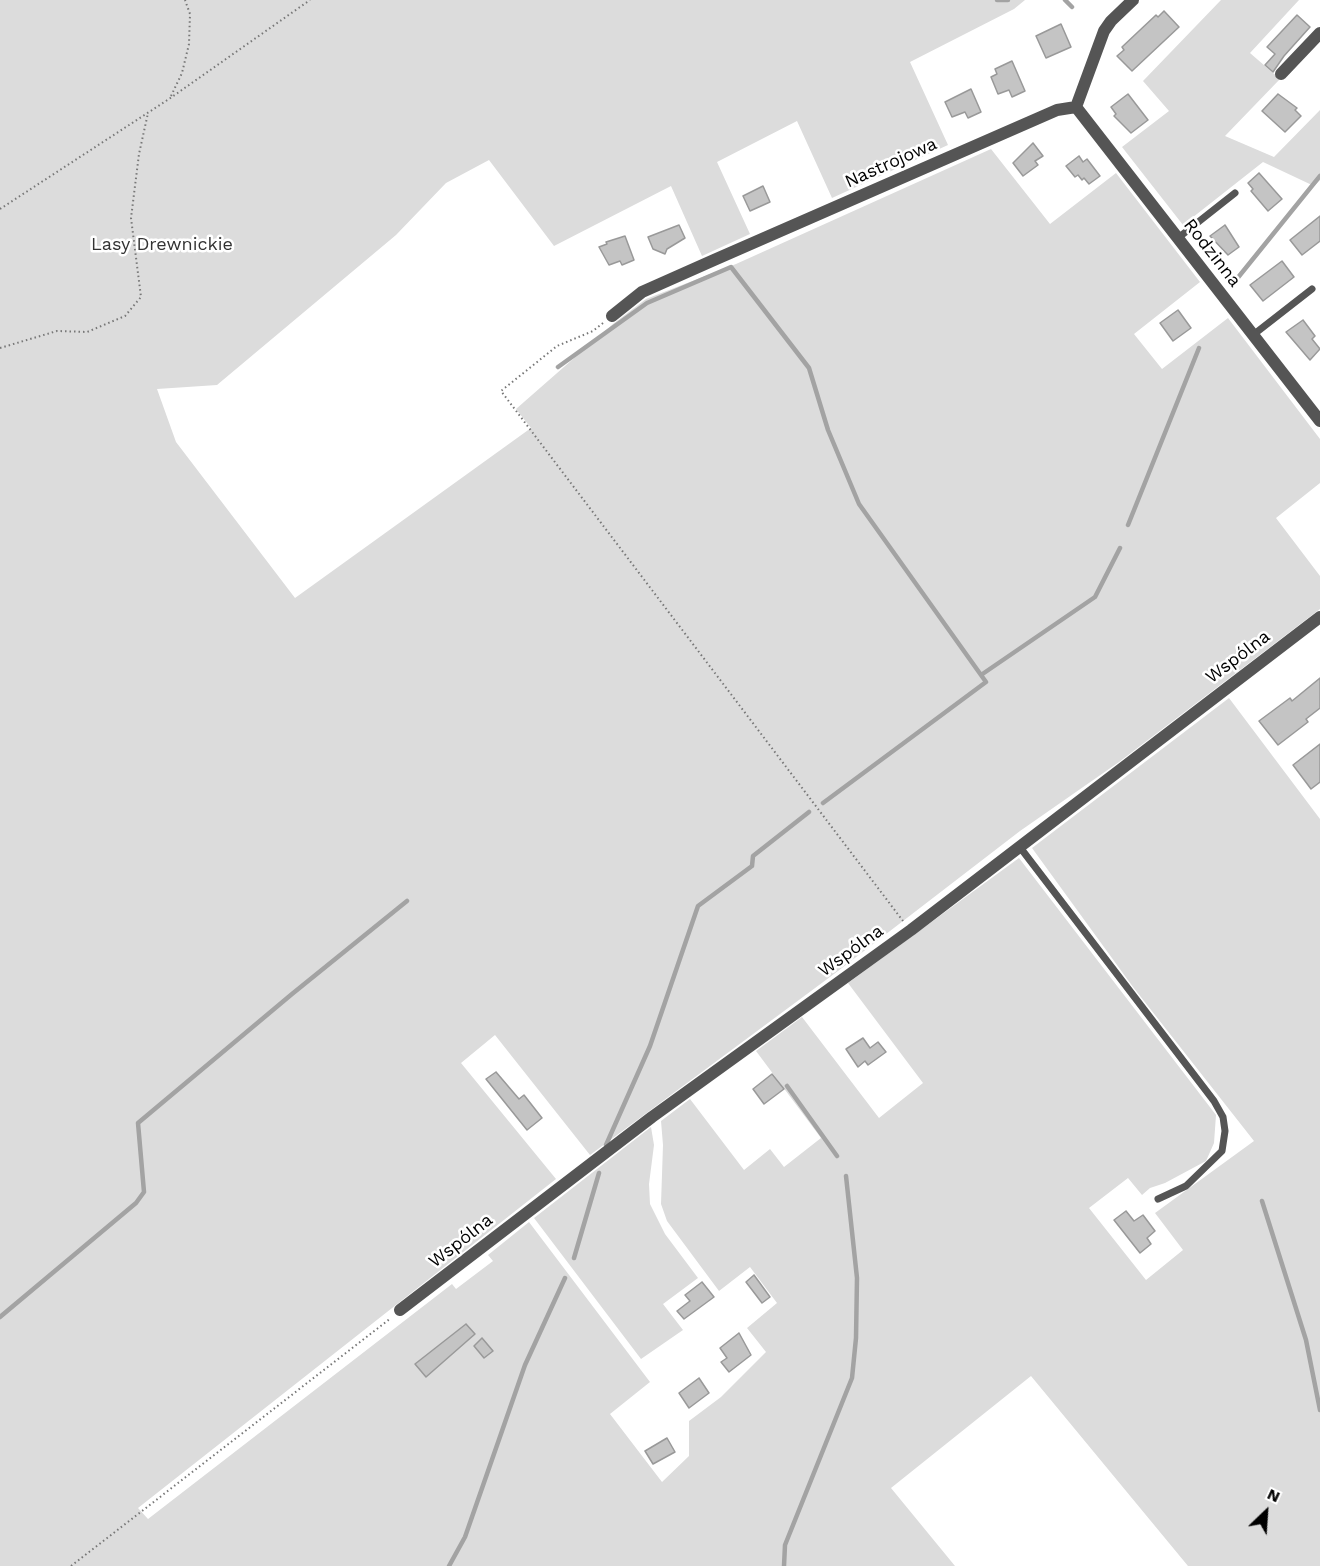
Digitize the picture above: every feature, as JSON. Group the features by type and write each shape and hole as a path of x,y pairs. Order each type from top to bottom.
{"street":[{"path":"1076,108 1104,31 1133,0"},
{"path":"1281,74 1320,33"},
{"name":"Rodzinna","path":"1076,108 1320,421"},
{"name":"Nastrojowa","path":"612,316 642,292 693,269 1057,110 1076,108"},
{"name":"Wspólna","path":"400,1310 652,1117 910,930 1320,617"}],"lane":[{"path":"1178,238 1235,193"},
{"path":"1253,335 1312,289"},
{"path":"1019,846 1214,1101 1223,1116 1226,1131 1222,1151 1186,1186 1158,1199"}],"path":[{"path":"170,99 182,73 189,44 190,14 185,0"},
{"path":"0,209 170,99 310,0"},
{"path":"0,348 57,331 87,332 125,316 141,297 131,218 139,154 148,112"},
{"path":"612,316 593,331 557,346 501,392 870,881 910,930"},
{"path":"71,1566 400,1310"}],"green space":[{"name":"Lasy Drewnickie","path":"0,0 1025,0 1014,9 910,62 948,145 832,198 797,121 717,162 750,234 702,256 671,186 554,246 489,160 446,183 396,235 217,385 157,389 176,442 295,598 531,428 516,409 613,324 646,299 736,264 991,149 1050,224 1116,173 1200,282 1134,334 1162,369 1228,318 1320,439 1320,483 1276,518 1320,576 1320,609 1119,762 1020,831 838,971 590,1155 495,1035 461,1063 556,1179 138,1508 148,1519 452,1284 456,1289 493,1261 488,1255 529,1222 650,1382 610,1414 662,1482 689,1456 689,1421 721,1397 766,1352 747,1328 777,1303 750,1267 719,1291 667,1221 661,1204 663,1145 661,1121 690,1099 744,1170 770,1149 784,1167 821,1138 756,1051 802,1017 879,1118 923,1083 848,983 1019,858 1216,1115 1214,1143 1206,1161 1165,1183 1150,1188 1142,1195 1128,1178 1089,1208 1146,1280 1183,1250 1155,1213 1254,1141 1133,987 1032,848 1229,698 1320,819 1320,1566 1188,1566 1031,1376 891,1488 955,1566 0,1566"},
{"path":"1221,0 1299,0 1250,53 1280,79 1225,136 1274,157 1320,110 1320,180 1314,186 1263,162 1183,225 1122,147 1169,111 1143,81"},
{"path":"651,1127 654,1145 649,1184 650,1204 665,1234 698,1278 663,1304 683,1330 641,1359 534,1218"}],"building":[{"path":"1164,11 1179,27 1132,71 1117,56 1124,50 1122,47 1156,15 1158,17"},
{"path":"1297,15 1310,27 1273,72 1265,65 1275,54 1267,47"},
{"path":"1061,24 1071,47 1046,58 1036,36"},
{"path":"1012,61 1025,91 1012,97 1009,90 998,94 991,77 997,74 995,69"},
{"path":"971,89 981,112 968,118 965,112 952,117 945,102"},
{"path":"1128,94 1148,120 1131,133 1114,116 1116,114 1111,107"},
{"path":"1278,94 1297,108 1295,110 1301,116 1285,132 1262,111"},
{"path":"1033,143 1043,156 1035,161 1038,165 1023,176 1013,163"},
{"path":"1079,156 1083,162 1087,159 1100,176 1089,184 1078,175 1075,177 1066,166"},
{"path":"1259,173 1282,199 1268,211 1251,191 1253,189 1248,183"},
{"path":"763,186 770,202 750,211 743,196"},
{"path":"1320,216 1320,241 1302,255 1290,240"},
{"path":"679,225 685,238 667,249 665,254 653,249 648,237"},
{"path":"1225,225 1239,247 1228,255 1210,236"},
{"path":"625,236 634,260 622,265 620,261 609,265 599,247 607,244 606,242"},
{"path":"1282,261 1294,277 1263,301 1250,285"},
{"path":"1178,310 1191,328 1173,341 1160,323"},
{"path":"1303,320 1315,336 1312,339 1320,349 1310,360 1286,332"},
{"path":"1320,678 1320,708 1306,719 1308,722 1278,745 1259,721 1290,698 1292,701"},
{"path":"1320,744 1320,782 1311,789 1293,765"},
{"path":"863,1038 870,1048 878,1042 886,1052 868,1065 865,1061 858,1067 846,1049"},
{"path":"496,1072 519,1099 524,1095 542,1118 527,1130 486,1079"},
{"path":"772,1074 784,1089 764,1104 753,1089"},
{"path":"1126,1211 1134,1221 1143,1215 1155,1231 1147,1238 1151,1244 1140,1253 1114,1220"},
{"path":"754,1275 770,1297 762,1303 746,1282"},
{"path":"702,1282 714,1297 684,1319 677,1311 690,1301 685,1295"},
{"path":"466,1324 475,1334 426,1377 415,1364"},
{"path":"739,1333 751,1355 729,1372 721,1362 727,1358 720,1348"},
{"path":"482,1338 493,1351 484,1358 474,1346"},
{"path":"699,1378 709,1393 689,1408 679,1393"},
{"path":"667,1438 675,1452 653,1464 645,1451"}],"waterway":[{"path":"997,0 1008,0"},
{"path":"1065,0 1072,7"},
{"path":"1236,280 1320,176"},
{"path":"558,367 647,303 731,267 809,368 828,430 859,504 986,682 823,803"},
{"path":"1128,525 1199,348"},
{"path":"981,675 1095,597 1120,548"},
{"path":"606,1145 650,1046 698,906 752,866 753,856 809,812"},
{"path":"0,1317 136,1203 144,1192 138,1123 407,901"},
{"path":"787,1086 837,1156"},
{"path":"574,1258 599,1173"},
{"path":"784,1566 785,1545 852,1378 856,1338 857,1278 846,1176"},
{"path":"1262,1201 1306,1340 1320,1410"},
{"path":"449,1566 465,1537 525,1365 565,1278"}]}
